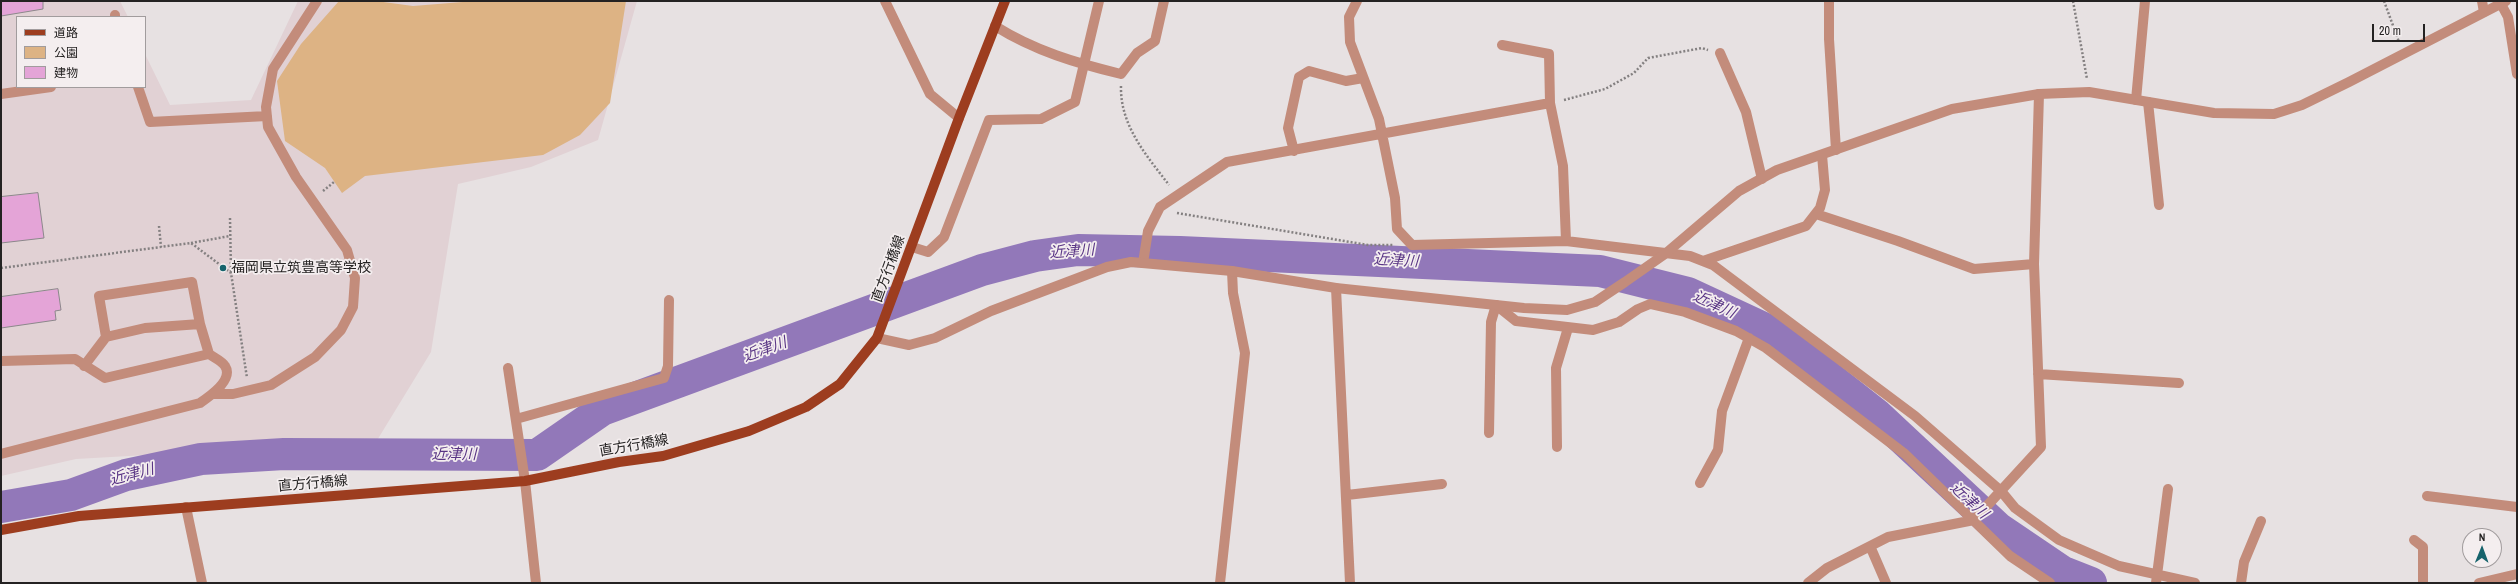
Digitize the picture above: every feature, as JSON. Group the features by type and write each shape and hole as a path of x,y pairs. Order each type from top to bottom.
{"main road":[{"name":"直方行橋線","path":"1,530 79,516 524,480 618,462 663,456 749,431 806,407 840,384 877,338 959,118 1005,1"}],"street":[{"path":"212,394 233,394 271,385 315,357 342,330 353,307 355,278 347,250 296,177 268,127 266,107 273,69 317,1"},
{"path":"885,1 930,94 959,118"},
{"path":"912,247 928,252 944,237 989,120 1042,119 1075,102 1099,1"},
{"path":"995,26 1020,42 1048,54 1083,65 1121,74 1137,53 1156,41 1164,1"},
{"path":"1357,1 1349,17 1350,42 1383,136 1396,198 1397,229 1412,245 1566,241 1638,248 1665,254 1690,256 1713,265 1915,416 2001,491 2015,508 2059,540 2119,566 2157,580 2195,583"},
{"path":"1829,1 1829,39 1836,150"},
{"path":"2136,100 2145,1"},
{"path":"2482,1 2484,12"},
{"path":"877,338 909,345 935,338 991,311 1107,267 1131,262 1232,271 1336,288 1496,305 1567,310 1595,302 1665,254 1739,191 1778,170 1952,109 2039,94 2089,92 2214,113 2274,114 2302,105 2504,2 2508,17 2517,74"},
{"path":"1502,45 1548,54 1550,104 1563,166 1566,241"},
{"path":"1720,53 1746,112 1762,179"},
{"path":"1294,151 1288,128 1299,77 1309,71 1346,81 1363,78"},
{"path":"1,94 44,88"},
{"path":"138,88 150,122 267,116"},
{"path":"1808,583 1827,568 1888,537 1974,520 2040,447 2034,264 2039,94"},
{"path":"2148,102 2159,204"},
{"path":"1143,263 1148,231 1160,207 1227,162 1383,136 1550,104"},
{"path":"1703,261 1806,226 1820,208 1825,190 1822,155"},
{"path":"1816,214 1898,241 1974,270 2034,264"},
{"path":"1220,583 1245,353 1234,292 1232,271"},
{"path":"1,454 200,403 221,388 226,370 225,365 209,354 200,324 192,282 99,296 106,337"},
{"path":"1336,288 1350,583"},
{"path":"516,419 664,378 668,366 669,300"},
{"path":"1496,305 1516,321 1593,330 1619,322 1638,309 1650,304 1685,312 1736,331 1766,348 1906,454 2010,556 2050,583"},
{"path":"1489,433 1491,322 1496,305"},
{"path":"84,366 106,337 145,328 200,324"},
{"path":"1557,447 1556,368 1568,328"},
{"path":"1700,483 1718,450 1722,411 1749,338"},
{"path":"2,361 74,359 105,378 209,354"},
{"path":"508,368 524,480 536,583"},
{"path":"2038,374 2179,383"},
{"path":"1346,495 1442,484"},
{"path":"2157,580 2168,488"},
{"path":"2427,496 2517,507"},
{"path":"186,507 202,583"},
{"path":"2241,583 2244,562 2261,521"},
{"path":"2414,540 2423,547 2423,583"},
{"path":"1870,546 1886,583"},
{"path":"2479,583 2517,574"}],"path":[{"path":"2073,1 2089,92"},
{"path":"2384,1 2404,54"},
{"path":"1550,104 1605,89 1634,73 1648,58 1702,48 1720,53"},
{"path":"1121,74 1121,96 1136,142 1177,195"},
{"path":"1160,207 1174,212 1368,245 1412,245"},
{"path":"230,218 231,273"},
{"path":"159,226 161,247"},
{"path":"191,243 230,236"}],"shaded area":[{"name":"福岡県立筑豊高等学校","path":"1,1 120,1 128,16 16,16 16,88 146,88 146,56 170,105 251,100 298,1 637,1 598,140 531,167 458,184 431,352 376,442 76,459 1,476"}],"green space":[{"path":"339,1 376,1 413,6 475,1 626,1 610,103 580,135 543,155 365,176 342,193 325,168 285,141 277,81 301,44"}],"building":[{"path":"1,1 43,1 43,9 1,16"},
{"path":"38,193 44,238 1,243 1,197"},
{"path":"58,289 61,310 55,311 56,320 1,328 1,297"}],"waterway":[{"name":"近津川","path":"1,507 71,495 126,475 201,459 284,454 537,455 602,410 982,270 1035,256 1078,250 1180,252 1600,271 1688,293 1772,332 1876,414 1998,528 2063,572 2091,583"}],"place":[{"name":"福岡県立筑豊高等学校","path":"223,268"}]}
